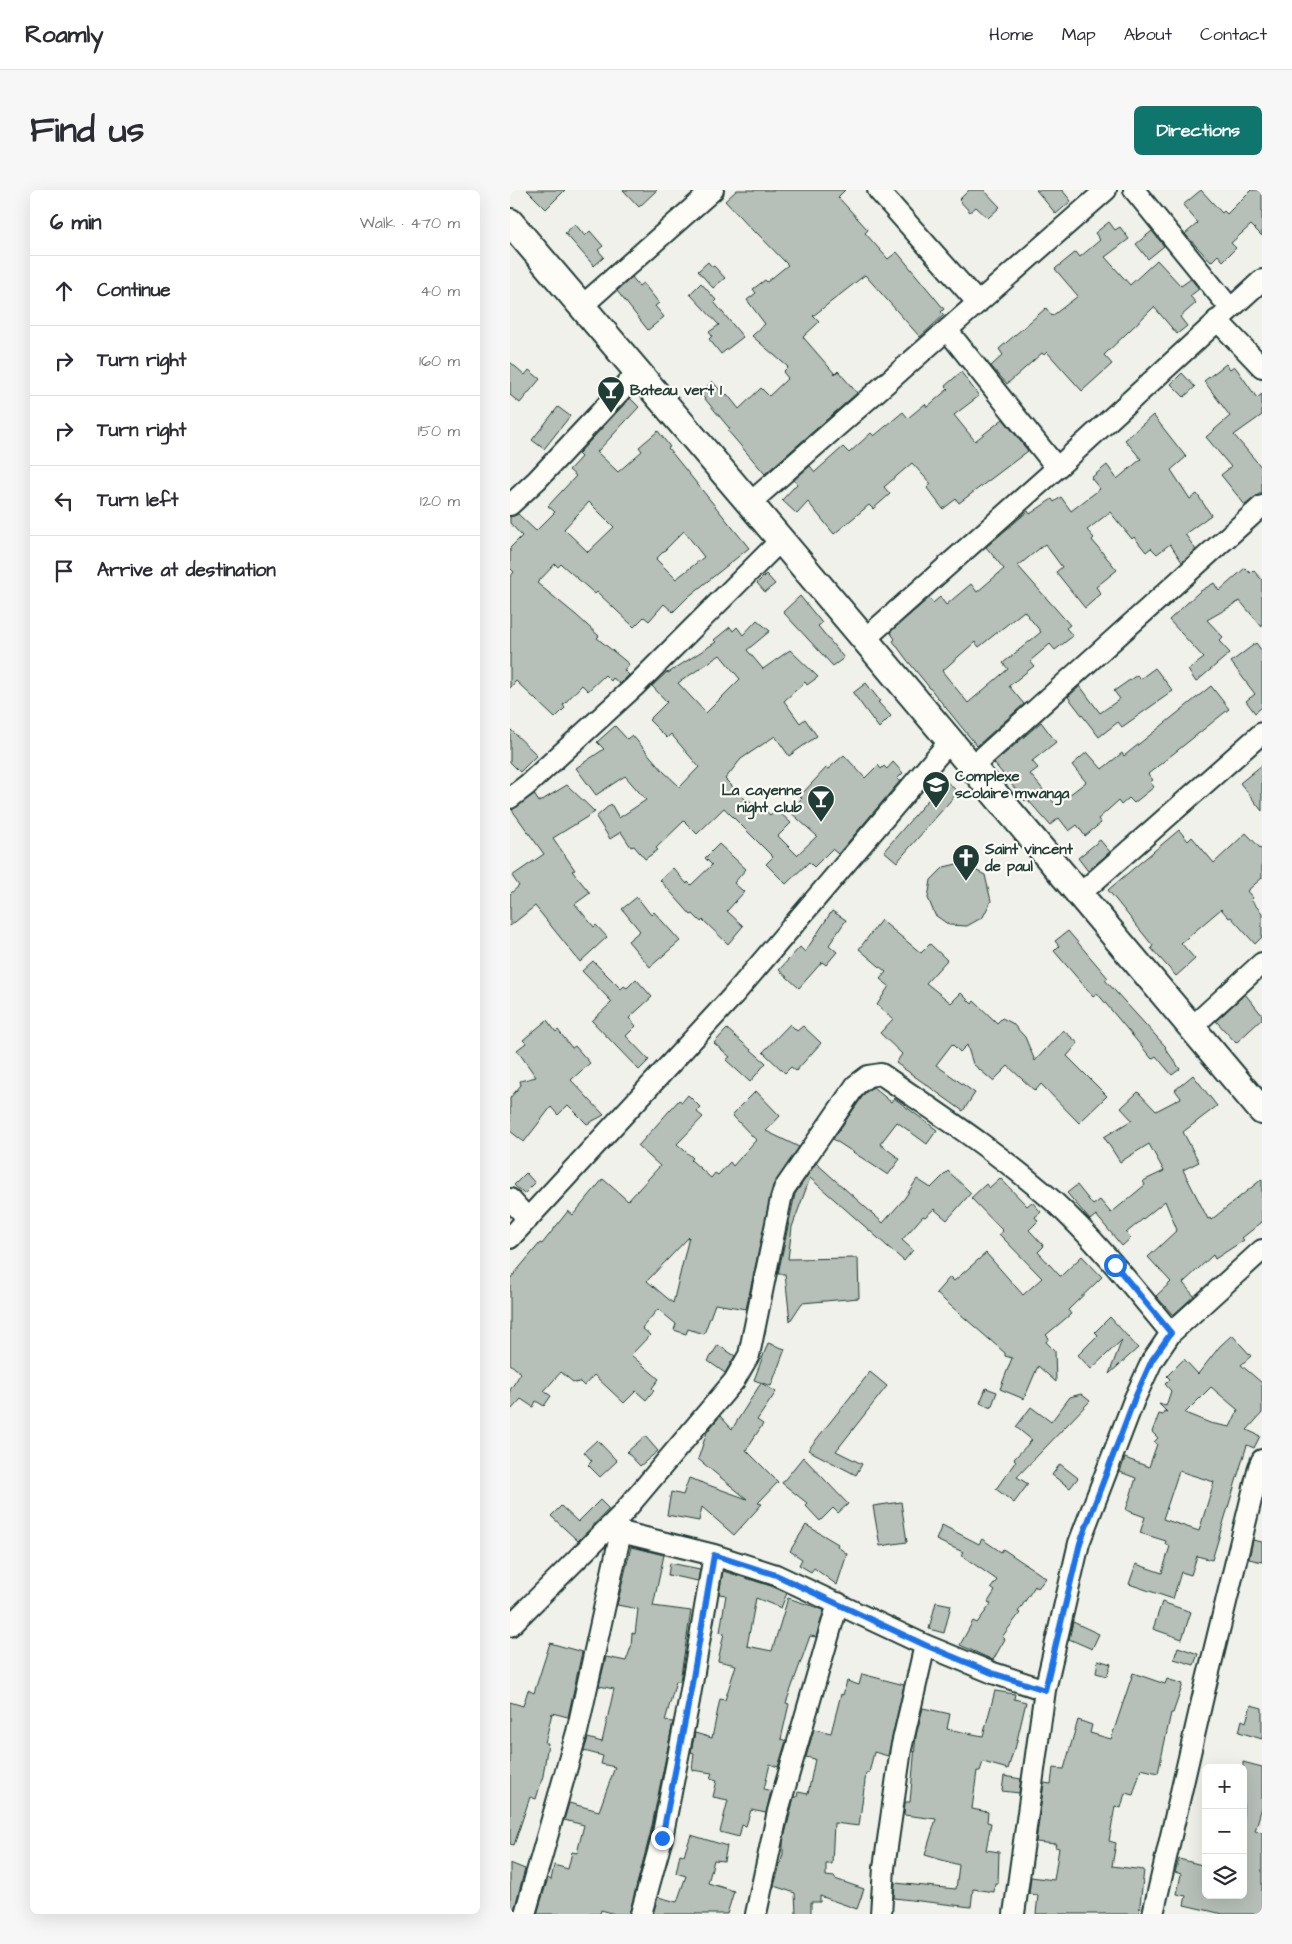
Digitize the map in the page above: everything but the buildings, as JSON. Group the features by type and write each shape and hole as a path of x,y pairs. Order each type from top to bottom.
{"main road":[{"path":"510,222 782,540 1262,1111"}],"street":[{"path":"582,306 713,190"},
{"path":"878,190 978,303"},
{"path":"750,503 1106,190"},
{"path":"1134,190 1262,367"},
{"path":"865,639 1057,468 1262,280"},
{"path":"947,330 1057,468"},
{"path":"510,505 537,480 638,372"},
{"path":"972,767 1262,506"},
{"path":"510,798 527,785 634,687 782,540"},
{"path":"1080,894 1262,733"},
{"path":"510,1238 731,998 950,741"},
{"path":"1192,1027 1262,964"},
{"path":"510,1626 615,1530 742,1369 749,1355 780,1199 784,1189 856,1085 868,1076 881,1074 982,1144 1051,1199 1086,1233 1171,1333"},
{"path":"510,1199 528,1219"},
{"path":"1014,1914 1045,1690 1080,1543 1134,1400 1152,1360 1171,1333 1262,1250"},
{"path":"1153,1914 1207,1679 1262,1460"},
{"path":"615,1530 714,1555 776,1575 925,1645 992,1673 1045,1690"},
{"path":"525,1914 577,1732 615,1530"},
{"path":"642,1914 662,1838 689,1701 714,1555"},
{"path":"756,1914 778,1811 838,1603"},
{"path":"881,1914 884,1868 901,1750 925,1645"}],"place":[{"name":"Bateau vert 1","path":"611,414"},
{"name":"Complexe scolaire mwanga","path":"936,809"},
{"name":"La cayenne night club","path":"821,823"},
{"name":"Saint vincent de paul","path":"966,882"}],"route":[{"path":"662,1838 689,1701 714,1555 776,1575 925,1645 992,1673 1045,1690 1080,1543 1134,1400 1152,1360 1171,1333 1115,1265"}]}
